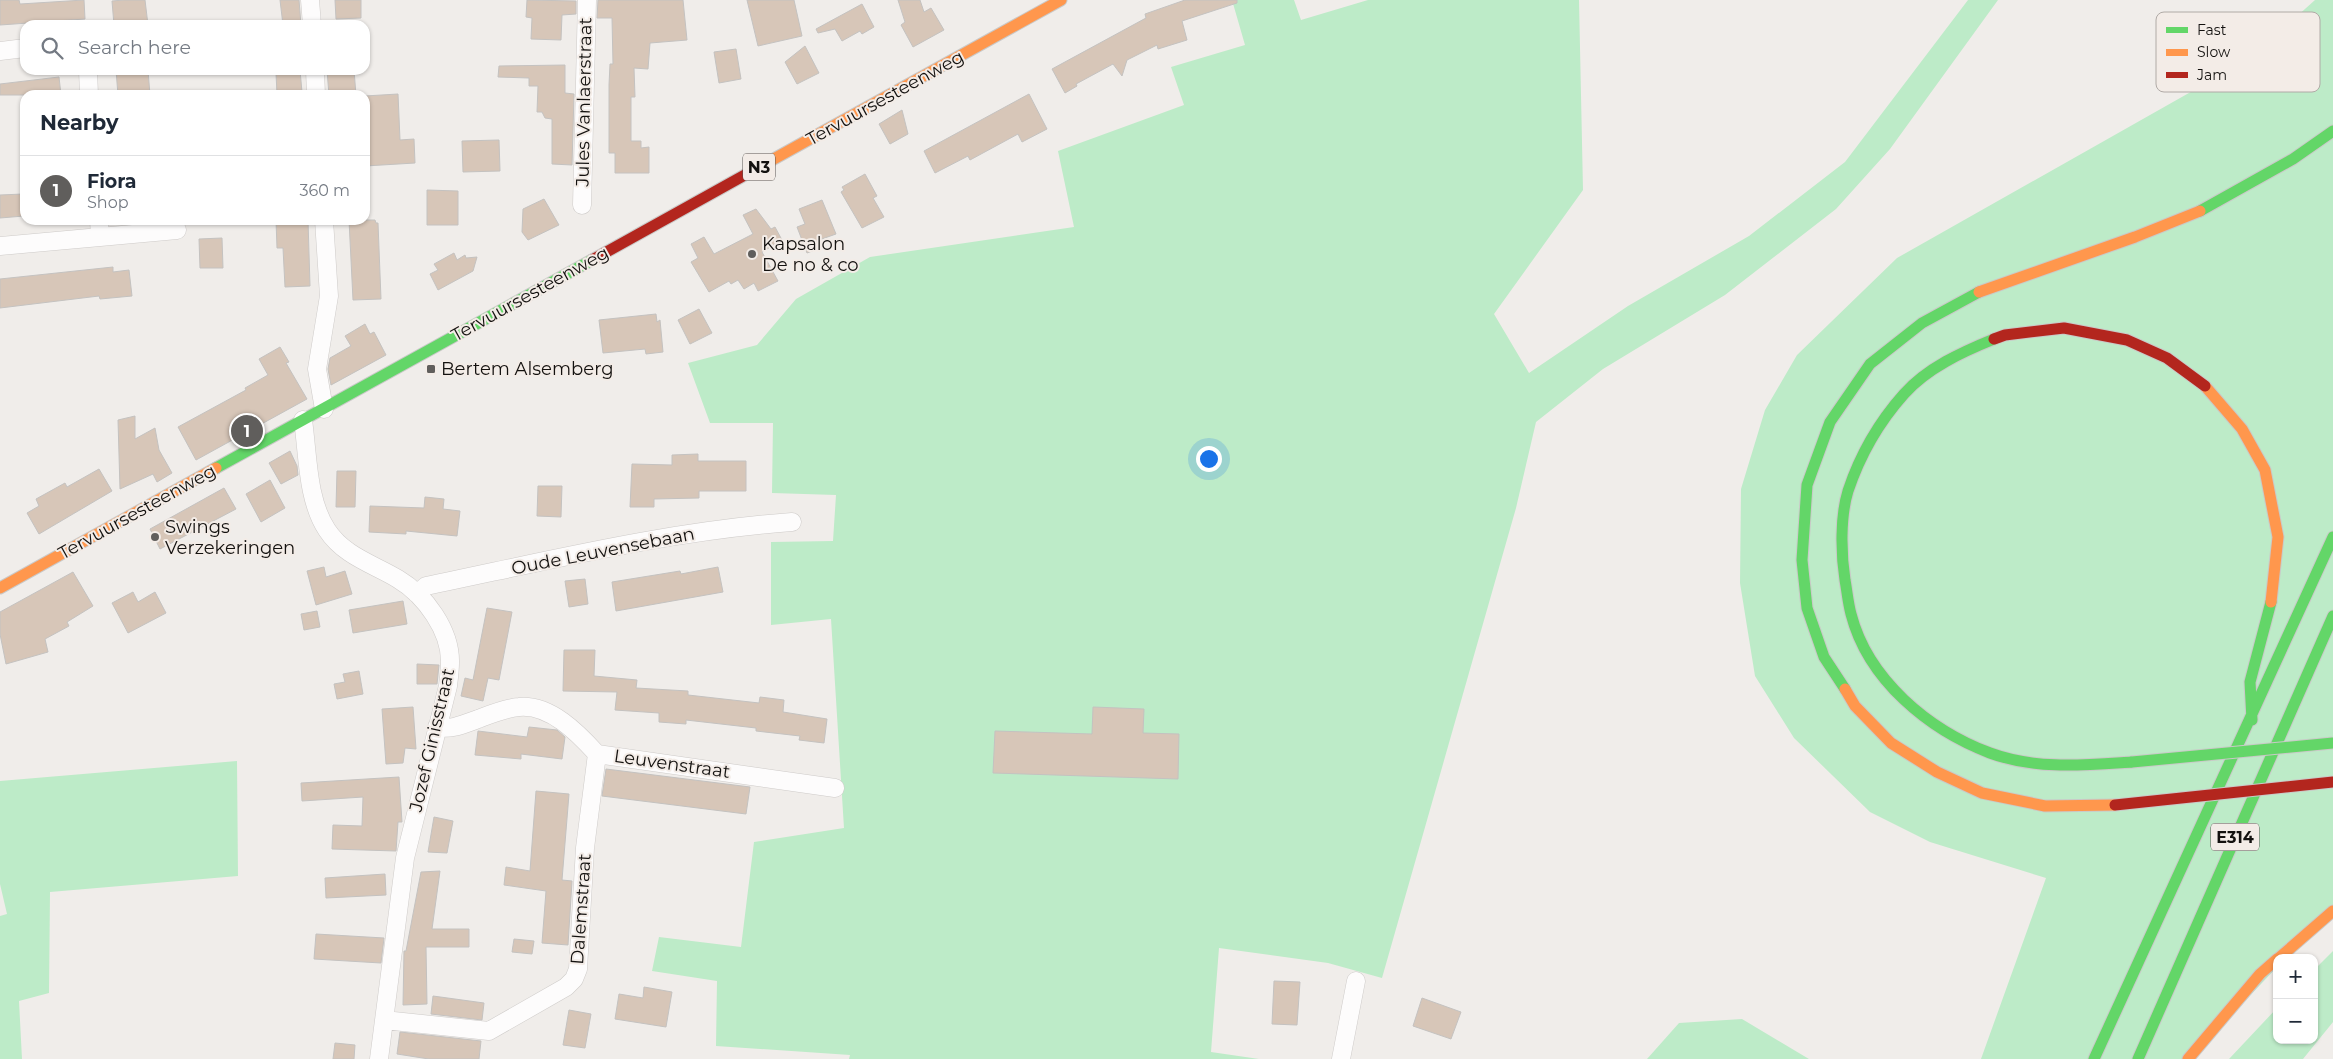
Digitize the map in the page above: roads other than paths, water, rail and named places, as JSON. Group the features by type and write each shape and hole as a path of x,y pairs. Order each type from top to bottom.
{"main road":[{"name":"Tervuursesteenweg","path":"0,588 1061,0"},
{"path":"2333,131 2293,160 2204,209 2135,236 1975,293 1922,324 1870,364 1830,422 1807,485 1802,560 1807,608 1829,665 1855,706 1891,743 1937,772 1982,793 2044,806 2115,805 2333,782"},
{"path":"2252,720 2250,684 2271,604 2278,537 2264,468 2233,416 2191,373 2147,347 2105,332 2062,328 2019,331 1980,343 1941,361 1899,396 1865,443 1854,468 1840,527 1840,566 1847,601 1859,638 1881,673 1910,707 1945,732 1989,754 2035,764 2132,762 2333,743"},
{"name":"E314","path":"2094,1059 2161,910 2252,720 2333,537"},
{"name":"E314","path":"2138,1059 2333,616"},
{"path":"2284,954 2333,911"},
{"path":"2188,1059 2260,974 2273,963"}],"street":[{"path":"310,0 312,20"},
{"name":"Jules Vanlaerstraat","path":"582,205 586,0"},
{"path":"0,51 20,49"},
{"path":"88,75 89,90"},
{"path":"315,75 316,90"},
{"path":"324,225 329,296 317,369 324,409"},
{"path":"0,246 100,229 177,230"},
{"name":"Jozef Ginisstraat","path":"303,420 312,491 318,514 326,530 350,554 400,580 417,594 432,611 442,631 451,662 448,686 405,858 379,1059"},
{"name":"Oude Leuvensebaan","path":"417,594 426,586 581,554 728,527 792,522"},
{"name":"Leuvenstraat","path":"437,727 449,729 502,710 520,706 541,709 582,738 596,754 835,788"},
{"name":"Dalemstraat","path":"384,1020 489,1032 566,987 574,980 578,969 585,848 596,754"},
{"path":"1341,1059 1356,981"}],"place":[{"name":"Kapsalon De no & co","path":"752,254"},
{"name":"Bertem Alsemberg","path":"431,369"},
{"name":"Fiora","path":"247,431"},
{"name":"Swings Verzekeringen","path":"155,537"}]}
